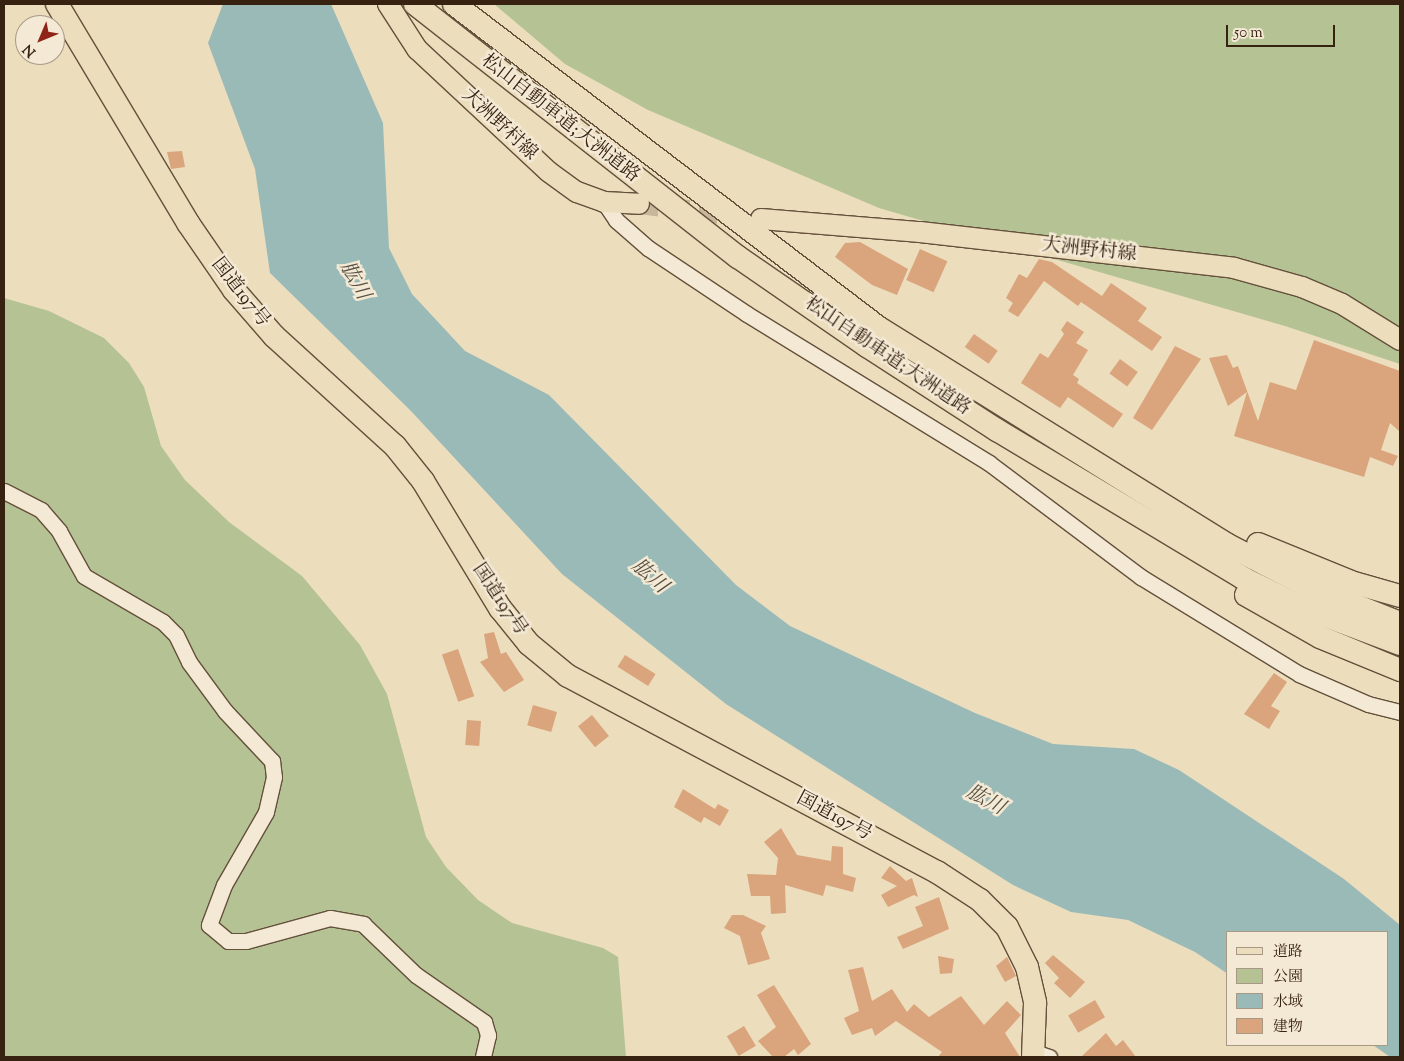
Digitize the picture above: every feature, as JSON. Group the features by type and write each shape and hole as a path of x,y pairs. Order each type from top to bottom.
{"highway":[{"name":"国道197号","path":"57,4 188,223 234,290 274,336 394,446 423,481 500,608 529,644 568,676 937,872 980,900 1006,927 1027,968 1035,1003 1039,1055"},
{"name":"松山自動車道;大洲道路","path":"454,4 878,328 1081,456 1234,548 1307,586 1400,623"},
{"name":"松山自動車道;大洲道路","path":"421,8 738,257 867,346 1078,479 1243,578 1308,609 1400,644"},
{"path":"1081,456 1276,554 1351,582 1400,596"},
{"path":"1078,479 1152,536 1214,577 1320,637 1400,670"}],"main road":[{"name":"大洲野村線","path":"388,4 417,49 542,165 577,192 604,202 639,204"},
{"name":"大洲野村線","path":"761,219 920,232 1234,268 1302,287 1342,304 1400,340"}],"street":[{"path":"604,202 616,220 648,248 747,314 989,463 1141,578 1299,674 1368,704 1400,712"},
{"path":"4,491 41,510 59,531 84,576 163,622 176,635 190,662 225,711 272,761 274,777 266,812 224,885 209,926 228,941 246,941 330,918 363,924 416,975 484,1022 488,1035 483,1057"}],"green space":[{"path":"494,4 1400,4 1400,364 1285,326 879,208 648,110 565,64"},
{"path":"4,298 49,311 104,338 129,363 144,387 161,446 185,480 229,522 302,576 360,645 387,694 426,837 446,867 478,900 512,923 603,948 618,957 626,1057 4,1057"}],"water":[{"name":"肱川","path":"223,4 331,4 383,123 389,248 412,294 465,351 549,395 736,585 790,626 975,713 1053,744 1134,749 1179,770 1344,879 1400,925 1400,1057 1390,1057 1374,1046 1389,1046 1389,931 1226,931 1226,973 1195,952 1128,920 1071,912 1013,885 726,704 562,574 411,411 270,273 255,169 208,43"}],"building":[{"path":"182,151 185,167 171,169 167,152"},
{"path":"860,242 908,269 897,295 872,285 835,257 845,243"},
{"path":"920,249 947,261 934,292 906,280"},
{"path":"1039,259 1052,262 1102,296 1111,283 1147,308 1138,321 1162,337 1152,351 1081,302 1078,306 1044,281 1018,317 1008,311 1013,303 1006,298 1019,274 1027,278"},
{"path":"1067,321 1084,332 1076,343 1088,350 1073,375 1079,379 1077,383 1123,414 1113,428 1068,397 1060,408 1021,383 1040,353 1048,358 1064,334 1061,330"},
{"path":"974,334 998,351 989,364 965,347"},
{"path":"1314,340 1400,371 1400,432 1390,423 1381,450 1398,456 1393,466 1370,457 1364,477 1234,436 1247,392 1228,406 1209,358 1227,355 1233,368 1238,366 1258,421 1270,382 1296,390"},
{"path":"1175,346 1201,359 1152,430 1133,418"},
{"path":"1120,359 1138,372 1127,386 1109,374"},
{"path":"494,632 501,654 506,652 524,680 504,692 480,662 488,658 484,634"},
{"path":"458,649 474,696 458,702 442,655"},
{"path":"625,655 656,674 648,686 618,667"},
{"path":"1274,673 1287,682 1271,706 1280,711 1269,729 1244,714"},
{"path":"533,705 557,712 551,732 527,725"},
{"path":"592,715 609,736 595,747 578,726"},
{"path":"467,720 481,721 479,746 465,745"},
{"path":"683,789 715,809 718,804 729,810 720,826 704,817 701,823 674,807"},
{"path":"781,828 797,855 831,861 832,846 843,847 843,874 856,878 853,892 826,885 823,896 785,885 786,913 771,914 770,896 751,896 747,874 776,875 778,858 764,842"},
{"path":"890,866 906,881 912,878 918,897 914,895 888,907 881,895 897,886 881,878"},
{"path":"939,897 949,929 903,949 897,937 923,926 915,907"},
{"path":"732,915 743,915 766,926 761,933 770,959 748,965 740,936 724,928"},
{"path":"1053,955 1085,982 1070,998 1054,983 1059,978 1045,963"},
{"path":"938,956 954,959 952,973 940,974"},
{"path":"1007,957 1016,976 1005,982 996,966"},
{"path":"863,967 872,1001 892,989 907,1012 914,1004 929,1017 961,996 984,1025 1007,1001 1021,1015 1005,1033 1020,1057 938,1057 942,1052 896,1021 875,1036 872,1028 852,1035 844,1018 859,1011 848,970"},
{"path":"774,985 811,1044 798,1055 794,1049 784,1057 773,1057 758,1041 776,1027 757,995"},
{"path":"1095,1000 1105,1017 1078,1033 1068,1016"},
{"path":"744,1026 756,1046 739,1056 727,1036"},
{"path":"1106,1033 1116,1046 1123,1040 1136,1057 1081,1057"}],"tunnel":[{"path":"639,204 737,216"}]}
